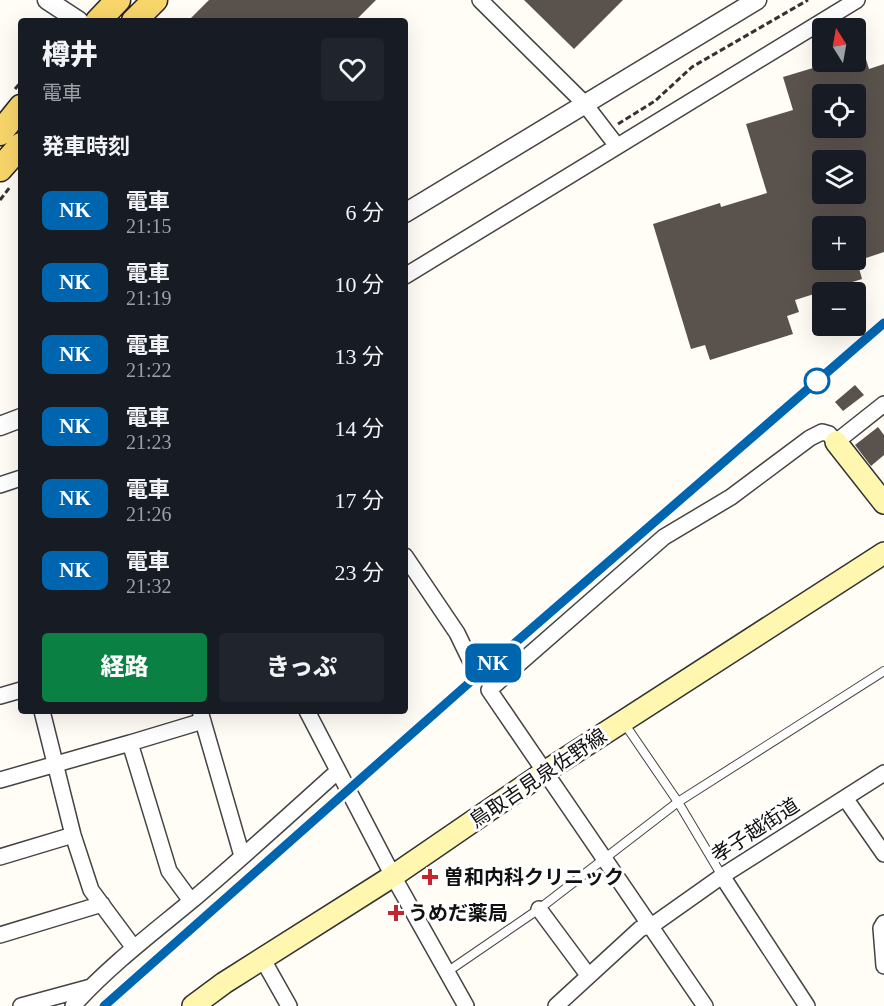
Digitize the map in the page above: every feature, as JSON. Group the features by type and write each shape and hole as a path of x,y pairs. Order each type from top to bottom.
{"main road":[{"path":"101,18 118,0"},
{"path":"137,18 154,0"},
{"path":"0,133 18,111"},
{"path":"0,169 18,148"},
{"path":"836,441 884,503"},
{"name":"鳥取吉見泉佐野線","path":"193,1006 262,958 393,876 546,771 884,553"}],"street":[{"path":"47,0 74,18"},
{"path":"480,0 584,103 617,146"},
{"path":"408,211 757,0"},
{"path":"408,274 857,0"},
{"path":"705,1006 489,690 664,537 731,497 810,438 822,432 829,434 836,441 884,404"},
{"path":"0,426 18,419"},
{"path":"0,485 18,479"},
{"path":"408,560 457,633 474,668"},
{"path":"0,696 18,691"},
{"path":"43,714 73,835 91,890 134,948"},
{"path":"309,714 393,876 466,1006"},
{"path":"0,780 130,743 201,716 242,856"},
{"path":"130,743 168,871 191,901"},
{"path":"74,1006 91,987 134,948 191,901 338,771"},
{"name":"孝子越街道","path":"556,1006 640,929 657,922 722,876 884,773"},
{"path":"845,798 884,854"},
{"path":"0,857 73,835"},
{"path":"722,876 807,1006"},
{"path":"0,936 102,904"},
{"path":"539,909 588,975"},
{"path":"884,923 881,928 884,966"},
{"path":"262,958 289,1006"},
{"path":"21,1006 91,987"}],"lane":[{"path":"447,972 539,909 678,802 884,671"},
{"path":"624,722 678,802 722,876"}],"path":[{"path":"616,125 655,101 692,67 808,0"}],"building":[{"path":"209,0 376,0 358,18 191,18"},
{"path":"524,0 623,0 574,49"},
{"path":"866,59 869,69 884,64 884,252 866,258 866,216 812,216 812,270 860,270 862,279 852,282 812,282 812,295 795,300 799,312 787,316 793,334 710,360 705,345 691,349 653,224 720,203 721,207 767,193 746,124 793,110 783,77 812,68 812,72 866,72"},
{"path":"855,385 864,395 843,411 835,402"},
{"path":"878,427 884,435 884,455 871,466 855,445"}],"railway":[{"path":"104,1006 478,675 884,323"}],"train":[{"name":"NK","path":"104,1006 478,675 884,323"}],"place":[{"name":"曽和内科クリニック","path":"430,877"},
{"name":"うめだ薬局","path":"396,913"}]}
